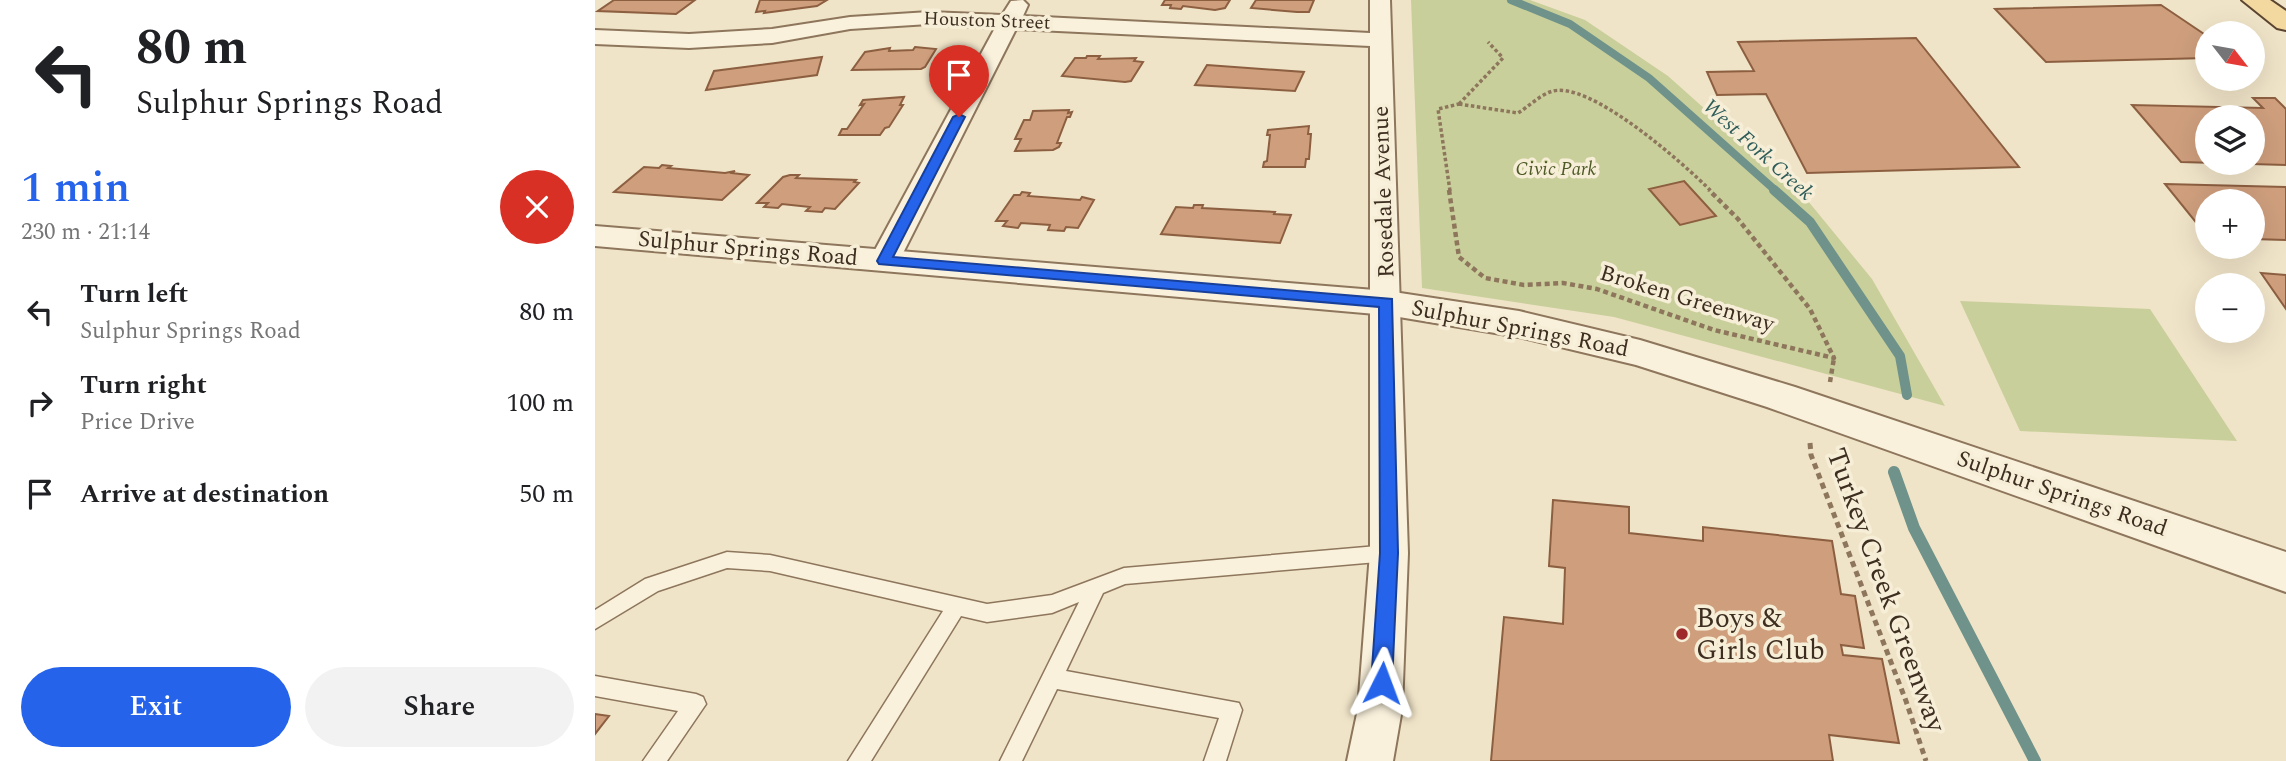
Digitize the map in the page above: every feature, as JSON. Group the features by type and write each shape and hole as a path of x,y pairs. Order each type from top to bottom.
{"main road":[{"path":"2254,0 2286,23"}],"street":[{"name":"Rosedale Avenue","path":"1370,761 1380,709 1389,553 1387,303 1380,40 1385,1"},
{"name":"Houston Street","path":"595,37 689,41 772,36 850,23 1015,11 1380,40"},
{"path":"884,261 1015,11"},
{"name":"Sulphur Springs Road","path":"595,236 1387,303 1519,324 1640,353 1781,397 2286,572"}],"lane":[{"path":"595,620 652,585 726,560 770,562 987,613 1052,604 1124,576 1389,553"},
{"path":"1011,761 1097,586"},
{"path":"859,761 956,607"},
{"path":"1052,678 1232,710 1215,761"},
{"path":"595,687 696,704 654,761"}],"path":[{"name":"Broken Greenway","path":"1459,104 1503,58 1488,42"},
{"name":"Broken Greenway","path":"1551,91 1572,92 1598,101 1695,175 1738,219 1810,309 1834,358 1714,330 1597,289 1563,283 1524,285 1485,278 1459,257 1438,109 1459,104 1518,113 1551,91"},
{"path":"1827,388 1834,358"},
{"name":"Turkey Creek Greenway","path":"1813,433 1811,455 1906,701 1926,761"}],"green space":[{"name":"Civic Park","path":"1411,0 1530,0 1585,20 1668,76 1808,201 1872,279 1945,406 1614,317 1422,288"},
{"path":"1960,301 2150,309 2237,441 2020,431"}],"building":[{"path":"614,0 695,0 676,14 598,11"},
{"path":"760,0 827,0 817,6 764,13 765,11 756,12"},
{"path":"1165,0 1230,0 1225,8 1215,10 1183,6 1181,9 1170,8 1171,5 1162,5"},
{"path":"1256,0 1314,0 1309,12 1297,12 1251,8"},
{"path":"2161,5 2195,28 2195,58 2046,62 1995,9"},
{"path":"1916,38 2019,167 1807,173 1766,94 1717,95 1707,72 1754,71 1738,42"},
{"path":"915,47 936,49 921,69 852,70 865,52 890,48 889,51 913,50"},
{"path":"1100,56 1098,59 1136,58 1134,61 1143,62 1131,81 1062,76 1075,58"},
{"path":"822,57 817,75 706,90 714,71"},
{"path":"1207,65 1304,72 1295,91 1195,85"},
{"path":"904,97 900,105 903,105 889,127 880,135 839,135 842,129 847,129 864,104 860,105 863,100"},
{"path":"2253,98 2275,98 2286,109 2286,165 2265,164 2265,105 2260,105"},
{"path":"2132,105 2195,106 2195,163 2181,162"},
{"path":"1069,110 1068,113 1072,112 1070,117 1067,117 1057,143 1061,143 1059,147 1053,150 1015,151 1021,139 1015,139 1024,120 1030,120 1033,111"},
{"path":"1309,126 1309,159 1306,159 1305,167 1263,167 1267,161 1270,135 1267,135 1268,130"},
{"path":"662,165 671,166 668,168 725,173 735,171 732,173 749,175 722,200 614,192 644,167 659,168"},
{"path":"799,175 796,178 856,180 854,182 859,183 835,209 825,208 822,212 806,211 810,207 782,204 778,208 764,207 768,203 757,203 783,177"},
{"path":"1684,181 1716,216 1680,225 1649,189"},
{"path":"2165,184 2286,187 2286,240 2265,239 2265,189 2195,189 2195,221"},
{"path":"1022,192 1030,193 1028,196 1080,200 1082,197 1094,200 1078,228 1066,227 1064,231 1048,230 1050,225 1021,223 1018,228 1003,226 1007,221 996,221 1014,195 1020,195"},
{"path":"1194,205 1203,205 1202,208 1291,215 1280,243 1161,234 1176,207 1193,208"},
{"path":"2265,273 2286,275 2286,309 2265,279"},
{"name":"Boys & Girls Club","path":"1553,500 1629,507 1629,533 1703,541 1703,527 1832,541 1841,594 1855,596 1864,648 1841,645 1843,655 1882,659 1899,743 1829,735 1833,761 1491,761 1504,617 1563,624 1565,568 1549,566"},
{"path":"595,714 609,716 595,734"}],"waterway":[{"name":"West Fork Creek","path":"1511,0 1570,24 1649,78 1776,191"},
{"name":"West Fork Creek","path":"1774,190 1810,222 1900,356 1907,395"},
{"name":"West Fork Creek","path":"1894,472 1914,528 2035,761"}],"place":[{"name":"Boys & Girls Club","path":"1682,634"}],"route":[{"path":"959,117 884,261 1387,303 1389,553 1382,683"}]}
